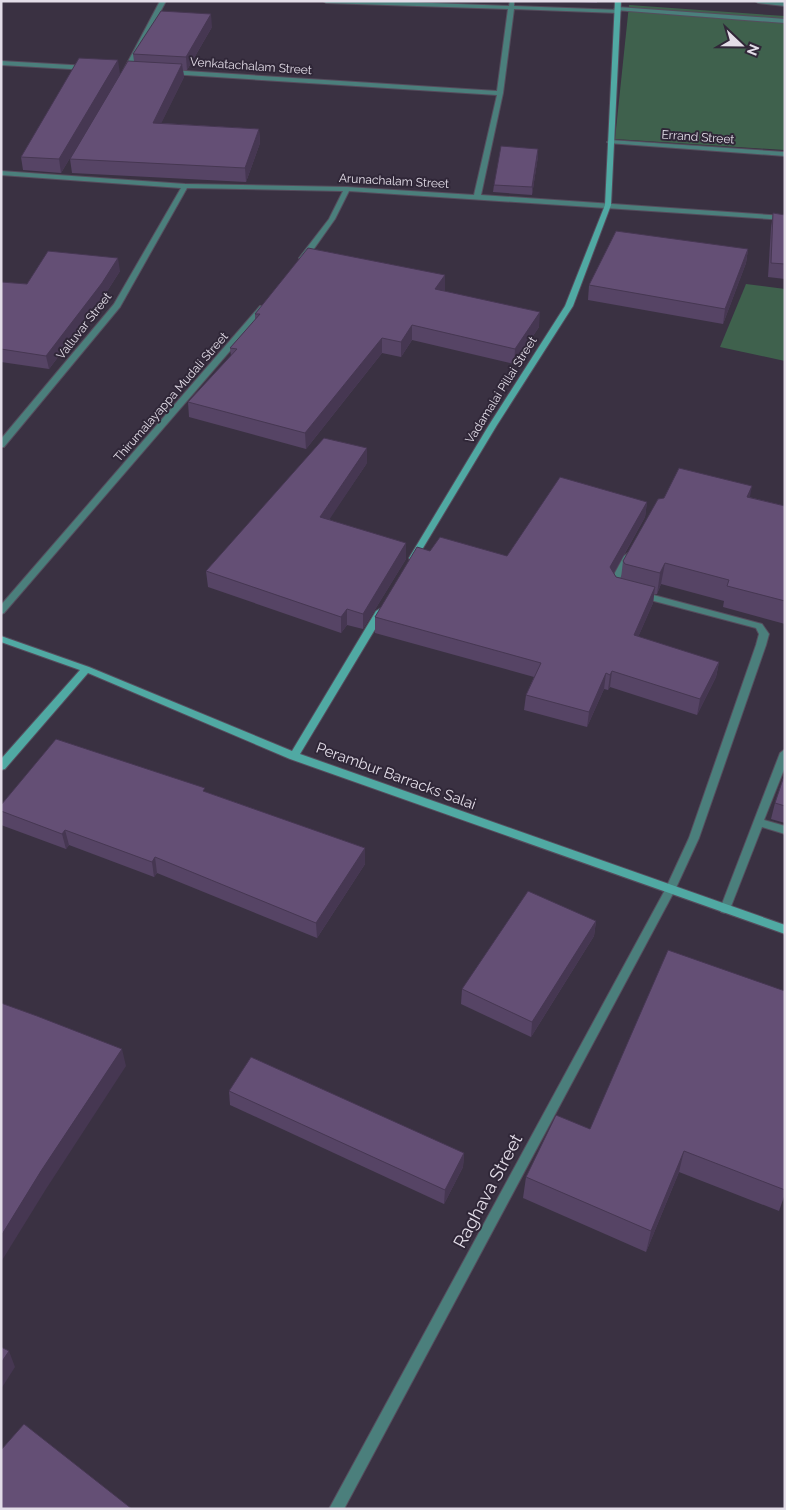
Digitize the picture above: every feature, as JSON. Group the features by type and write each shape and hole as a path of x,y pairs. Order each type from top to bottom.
{"street":[{"path":"122,78 162,1"},
{"path":"326,1 512,5 785,21"},
{"name":"Vadamalai Pillai Street","path":"406,569 493,425 569,306 608,205 618,1"},
{"path":"758,1 785,4"},
{"path":"477,197 500,93 512,5"},
{"path":"1,64 98,68"},
{"path":"118,69 137,70"},
{"name":"Venkatachalam Street","path":"166,72 500,93"},
{"name":"Errand Street","path":"610,142 785,154"},
{"path":"65,176 70,168"},
{"name":"Arunachalam Street","path":"1,172 185,186 347,189 785,218"},
{"name":"Valluvar Street","path":"1,445 117,305 185,186"},
{"path":"297,266 332,219 347,189"},
{"name":"Thirumalayappa Mudali Street","path":"1,611 266,304"},
{"name":"Raghava Street","path":"336,1509 670,890 694,838 764,634 759,626 618,589 614,582 633,548"},
{"path":"294,756 386,603"},
{"name":"Perambur Barracks Salai","path":"1,639 86,669 294,756 785,930"},
{"path":"1,766 86,669"},
{"path":"725,909 785,753"},
{"path":"758,822 785,830"}],"green space":[{"path":"629,5 785,16 785,150 615,139"},
{"path":"746,284 785,289 785,361 720,347"}],"building":[{"path":"161,11 211,14 186,57 133,54"},
{"path":"79,58 118,60 59,159 21,157"},
{"path":"128,61 182,64 153,123 259,129 245,168 70,159"},
{"path":"501,146 538,149 532,187 494,185"},
{"path":"773,213 785,215 785,264 771,263"},
{"path":"616,231 748,249 725,309 589,285"},
{"path":"308,248 445,275 435,289 540,312 515,349 412,325 401,342 382,338 305,433 188,402 237,349 230,348 260,314 255,314"},
{"path":"48,251 118,258 102,283 46,356 1,349 1,282 27,284"},
{"path":"324,438 367,448 320,517 406,543 363,614 347,609 341,617 206,571"},
{"path":"679,468 752,486 747,497 785,506 785,601 727,586 729,580 665,563 660,573 625,564 623,561 658,499 664,498"},
{"path":"560,477 647,502 610,567 616,577 655,587 634,635 719,662 700,699 612,671 610,675 606,673 589,712 526,695 541,663 375,617 417,547 430,551 440,537 507,556"},
{"path":"56,739 205,788 203,791 365,848 316,923 155,857 152,862 65,830 62,834 1,811 1,805"},
{"path":"785,773 785,806 775,803"},
{"path":"528,891 596,921 532,1022 462,989"},
{"path":"668,950 785,991 785,1190 684,1151 651,1231 526,1177 556,1115 590,1129"},
{"path":"1,1003 122,1049 41,1171 1,1236"},
{"path":"251,1057 464,1153 445,1190 229,1091"},
{"path":"1,1347 9,1351 1,1363"},
{"path":"24,1424 132,1509 1,1509 1,1450"}]}
